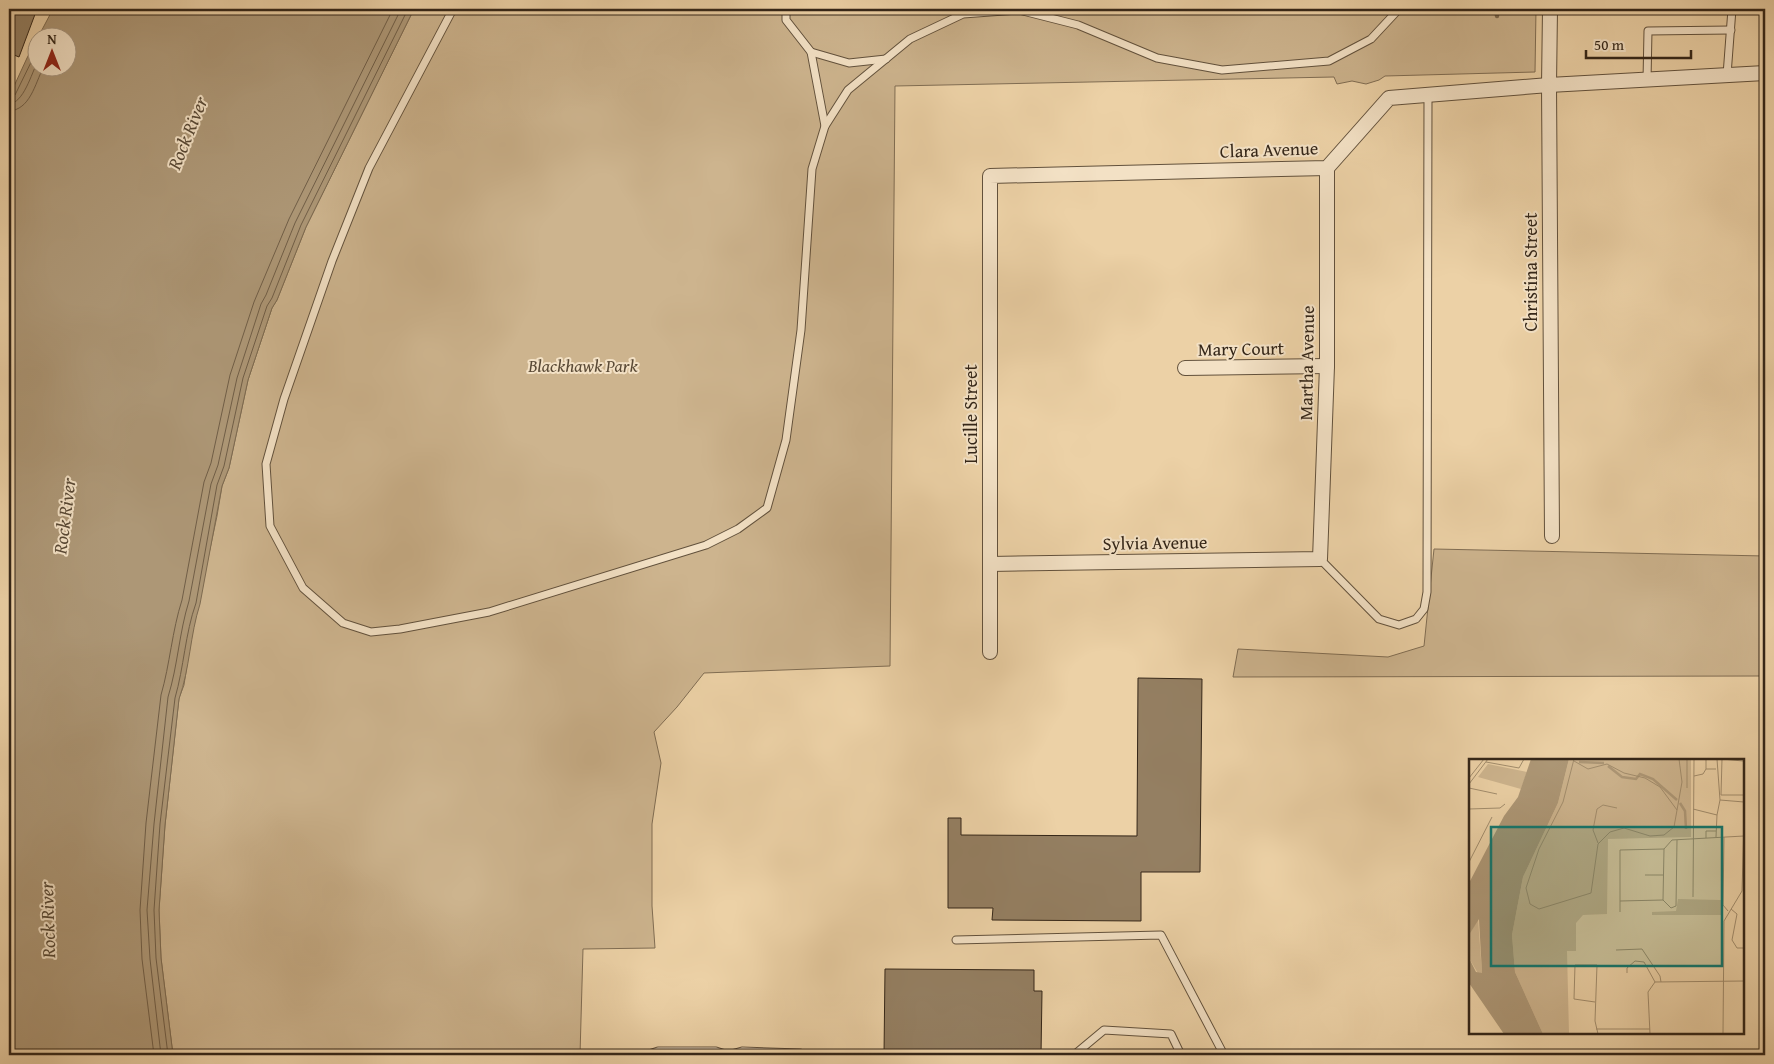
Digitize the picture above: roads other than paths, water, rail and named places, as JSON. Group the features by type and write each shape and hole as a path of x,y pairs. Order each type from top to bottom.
{"street":[{"name":"Christina Street","path":"1550,9 1552,536"},
{"name":"Clara Avenue","path":"990,176 1327,168 1389,98 1549,85 1765,73"},
{"name":"Martha Avenue","path":"1320,559 1327,366 1327,168"},
{"name":"Lucille Street","path":"990,176 990,652"},
{"name":"Mary Court","path":"1185,368 1327,366"},
{"name":"Sylvia Avenue","path":"990,564 1320,559"}],"lane":[{"path":"453,9 369,168 328,271 284,399 266,464 270,526 303,588 343,623 371,632 400,629 489,612 706,545 738,529 767,508 786,440 801,330 812,169 825,126 848,90 910,39 963,14 1019,10 1078,25 1157,58 1222,70 1329,61 1371,39 1399,9"},
{"path":"786,9 786,20 811,52 825,126"},
{"path":"1727,75 1732,9"},
{"path":"1647,80 1648,31 1731,30"},
{"path":"811,52 849,63 886,59"},
{"path":"1320,559 1379,619 1399,625 1416,619 1424,609 1427,592 1428,95"},
{"path":"956,940 1161,935 1224,1055"},
{"path":"1074,1055 1104,1030 1171,1034 1182,1055"},
{"path":"646,1055 658,1051 716,1051 728,1055 742,1051 752,1051 800,1053 805,1055"}],"water":[{"name":"Rock River","path":"53,9 414,9 306,227 277,300 272,308 248,380 229,468 222,486 186,675 179,699 165,825 159,910 161,958 173,1055 9,1055 9,97 28,56 28,78 78,78 78,28 43,28"}],"waterway":[{"path":"1496,9 1497,16"}],"park label":[{"name":"Blackhawk Park","path":"583,366"}]}
